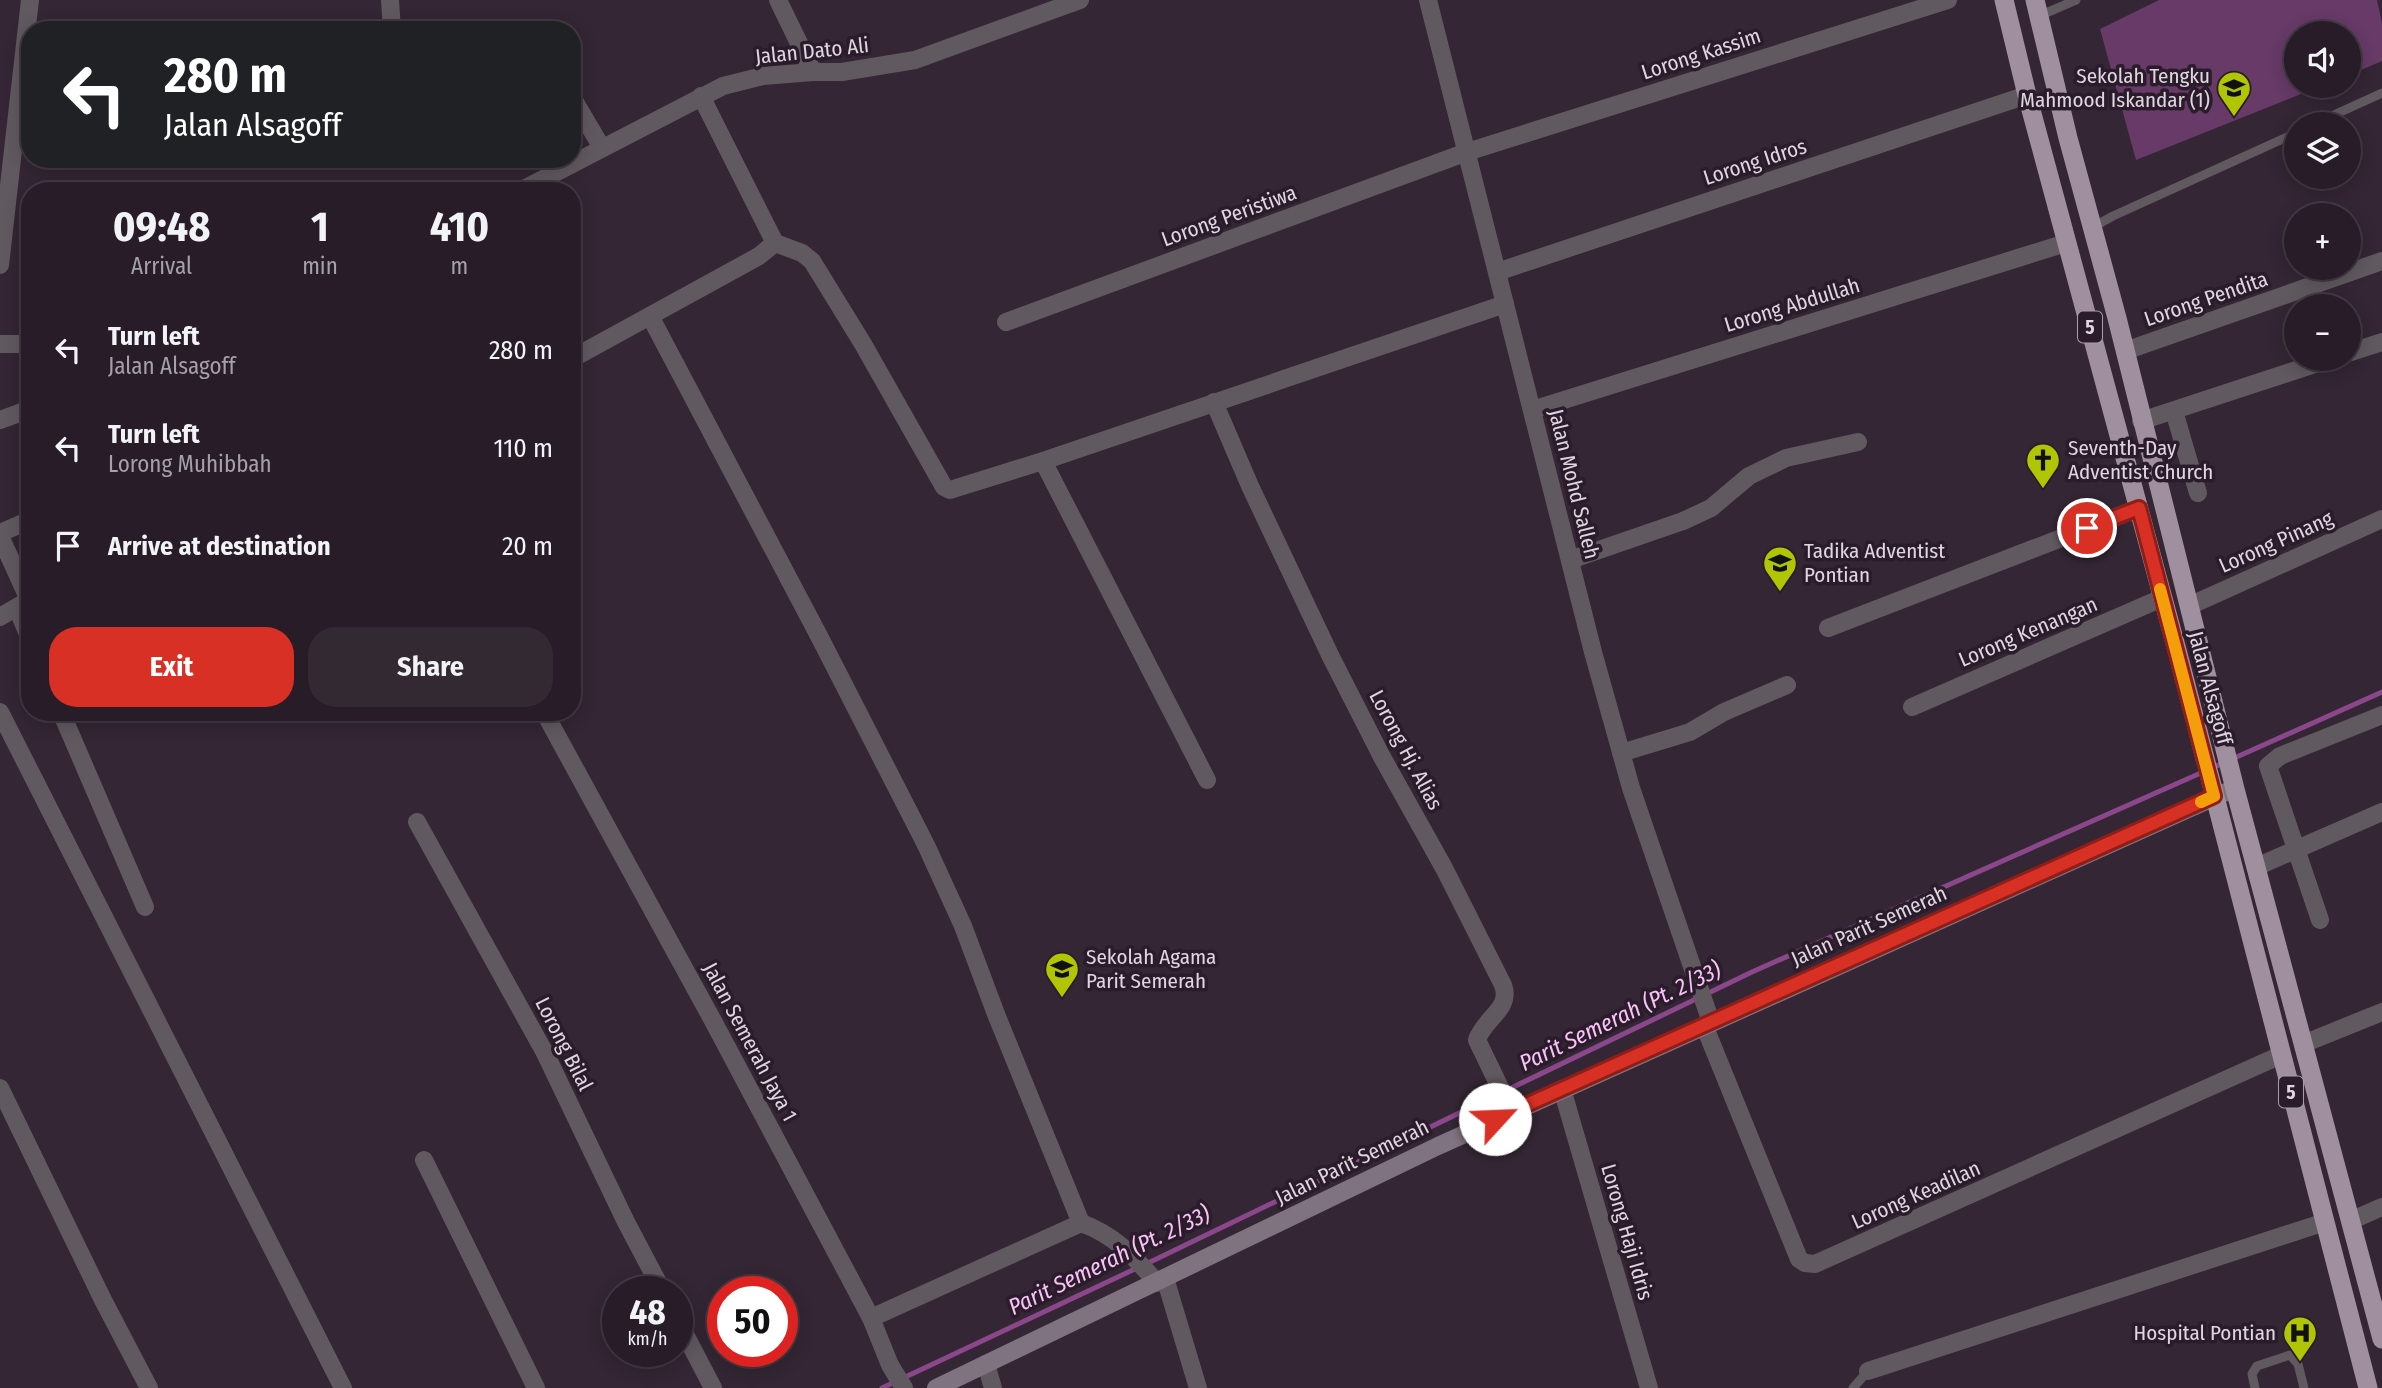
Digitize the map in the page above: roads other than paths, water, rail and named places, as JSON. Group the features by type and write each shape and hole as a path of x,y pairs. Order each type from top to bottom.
{"highway":[{"name":"Jalan Alsagoff","path":"2004,0 2368,1388"},
{"name":"Jalan Alsagoff","path":"2037,8 2233,784 2382,1339"}],"main road":[{"name":"Jalan Parit Semerah","path":"936,1388 1161,1280 1509,1103 1562,1089 2212,788 2233,784"}],"street":[{"path":"29,21 30,0"},
{"path":"390,0 391,21"},
{"path":"778,0 813,72"},
{"name":"Jalan Dato Ali","path":"581,159 723,86 763,76 842,72 915,61 1080,0"},
{"name":"Jalan Mohd Salleh","path":"1428,0 1621,753 1704,1004 1707,1023"},
{"name":"Lorong Kassim","path":"1467,152 1948,0"},
{"name":"Lorong Idros","path":"1497,272 2027,95"},
{"path":"701,96 775,243 802,253 812,261 946,489 953,490 1043,461 1505,304"},
{"path":"0,265 21,112"},
{"path":"581,112 602,148"},
{"name":"Lorong Peristiwa","path":"1006,322 1467,152"},
{"name":"Jalan Dato Ali","path":"537,182 564,168"},
{"path":"581,354 759,256 775,243"},
{"name":"Lorong Abdullah","path":"1532,410 2066,243"},
{"name":"Lorong Pendita","path":"2125,351 2382,261"},
{"path":"650,316 926,845 962,926 1080,1223"},
{"path":"2361,349 2382,342"},
{"path":"0,344 21,344"},
{"path":"2141,421 2294,371"},
{"name":"Lorong Hj. Alias","path":"1214,402 1250,486 1331,657 1503,985 1505,1003 1484,1026 1477,1040 1509,1103"},
{"path":"2174,411 2198,493"},
{"path":"0,420 21,412"},
{"path":"1570,560 1684,521 1711,508 1749,476 1786,458 1858,442"},
{"path":"1043,461 1207,779"},
{"path":"1828,628 2139,508"},
{"name":"Lorong Pinang","path":"2189,606 2382,519"},
{"path":"21,524 0,534 21,592"},
{"name":"Lorong Kenangan","path":"1912,707 2162,598"},
{"path":"0,617 21,605"},
{"path":"1621,753 1690,732 1724,712 1787,685"},
{"path":"0,712 343,1388"},
{"path":"2320,920 2298,849 2268,769 2269,763 2382,715"},
{"path":"65,721 145,907"},
{"name":"Jalan Semerah Jaya 1","path":"549,721 712,1019 871,1318 890,1365 904,1388"},
{"path":"2256,867 2382,812"},
{"name":"Lorong Bilal","path":"417,822 545,1053 655,1276"},
{"path":"2303,1044 2382,1012"},
{"name":"Lorong Keadilan","path":"1707,1023 1799,1259 1815,1264 2281,1055"},
{"path":"0,1088 149,1388"},
{"name":"Lorong Haji Idris","path":"1562,1089 1649,1388"},
{"path":"424,1160 536,1388"},
{"path":"2350,1221 2382,1207"},
{"path":"1868,1371 2325,1222"},
{"path":"871,1318 1080,1223 1095,1227 1112,1238 1161,1280 1198,1388"},
{"path":"693,1350 713,1388"},
{"path":"986,1364 993,1388"}],"lane":[{"path":"2037,8 2076,0"},
{"path":"2340,112 2382,93"},
{"path":"2093,227 2284,138"},
{"path":"2255,1388 2252,1374 2257,1366 2290,1356 2298,1364 2304,1388"},
{"path":"1853,1388 1868,1371"}],"waterway":[{"name":"Parit Semerah (Pt. 2/33)","path":"2212,768 2382,692"},
{"name":"Parit Semerah (Pt. 2/33)","path":"1146,1264 1752,972 2203,772"},
{"name":"Parit Semerah (Pt. 2/33)","path":"882,1388 1137,1268"}],"place":[{"name":"Sekolah Tengku Mahmood Iskandar (1)","path":"2234,118"},
{"name":"Seventh-Day Adventist Church","path":"2043,490"},
{"name":"Tadika Adventist Pontian","path":"1780,593"},
{"name":"Sekolah Agama Parit Semerah","path":"1062,999"},
{"name":"Hospital Pontian","path":"2300,1363"}]}
